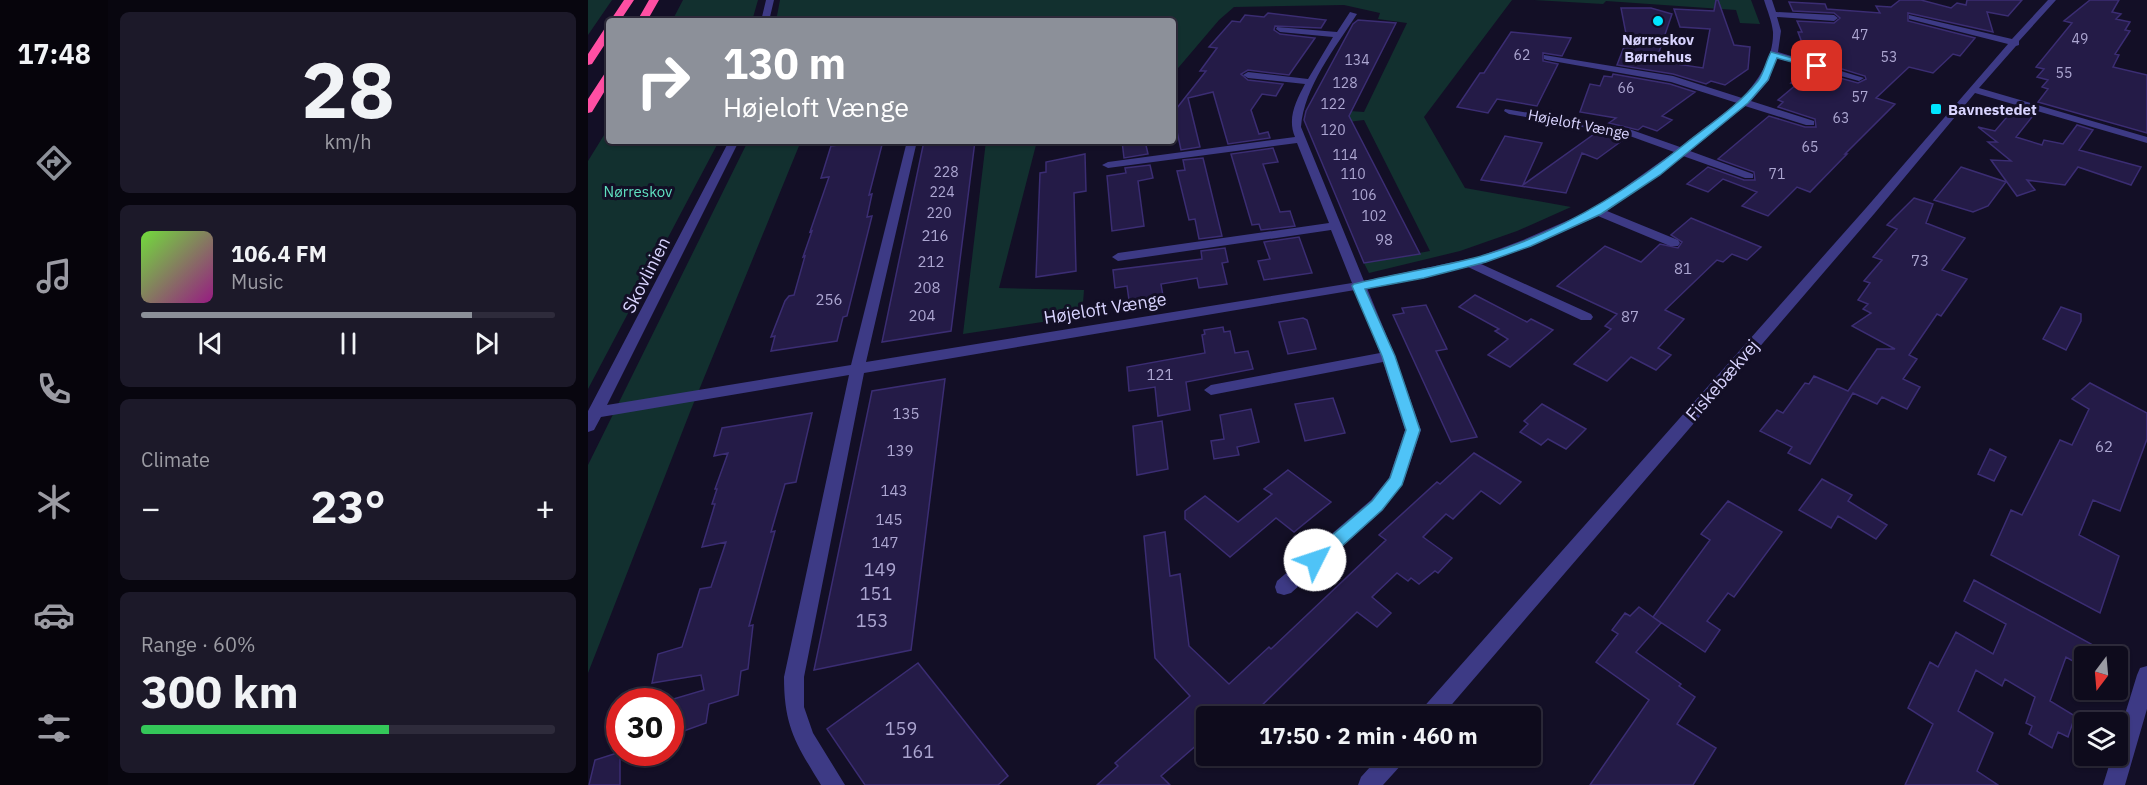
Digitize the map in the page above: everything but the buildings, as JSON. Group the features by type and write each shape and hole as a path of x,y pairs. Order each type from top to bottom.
{"highway":[{"path":"617,18 629,0"},
{"path":"644,18 654,0"},
{"path":"588,62 606,35"},
{"path":"588,109 606,80"}],"street":[{"path":"766,18 770,0"},
{"name":"Højeloft Vænge","path":"595,412 1358,286 1469,263 1527,243 1598,212 1632,190 1744,101 1764,80 1774,54 1777,31 1767,0"},
{"name":"Fiskebækvej","path":"1438,706 1862,219 1972,89 2016,43 2052,0"},
{"path":"1284,587 1377,506 1396,481 1413,430 1388,356 1300,139 1295,116 1300,100 1353,14"},
{"path":"1773,14 1834,18"},
{"path":"1912,16 2016,43"},
{"path":"1280,29 1340,35"},
{"path":"1774,54 1859,78"},
{"path":"1547,57 1673,79 1810,123"},
{"path":"1248,75 1312,82"},
{"path":"1972,89 2147,140"},
{"name":"Højeloft Vænge","path":"1509,111 1629,132 1749,176"},
{"path":"1108,165 1300,139"},
{"name":"Skovlinien","path":"588,426 732,144"},
{"path":"834,785 804,738 794,707 794,677 858,368 911,144"},
{"path":"1598,212 1674,243"},
{"path":"1118,256 1336,226"},
{"path":"1469,263 1586,317"},
{"path":"1211,390 1388,356"},
{"path":"2114,785 2147,675"},
{"path":"1369,785 1385,766"}],"green space":[{"path":"588,0 612,0 588,35"},
{"path":"683,0 758,0 753,18 674,18"},
{"path":"780,0 1512,0 1424,117 1465,188 1571,207 1517,231 1460,251 1369,273 1364,263 1430,251 1364,120 1307,127 1308,108 1364,112 1407,23 1378,19 1380,13 1344,5 1234,7 1219,20 1176,70 1176,18 777,18"},
{"path":"1534,0 1751,0 1760,24 1740,23 1736,10 1606,1 1603,4"},
{"name":"Nørreskov","path":"606,132 606,144 717,144 588,389 588,161"},
{"path":"747,144 800,144 690,412 588,673 588,465"},
{"path":"986,144 1036,144 999,288 1084,290 1082,316 963,334"}],"place":[{"name":"Nørreskov Børnehus","path":"1658,21"},
{"name":"Bavnestedet","path":"1936,109"}],"route":[{"path":"1315,560 1377,506 1396,481 1413,430 1410,415 1388,356 1358,286 1482,260 1598,212 1656,172 1744,101 1764,80 1774,54 1817,66"}]}
